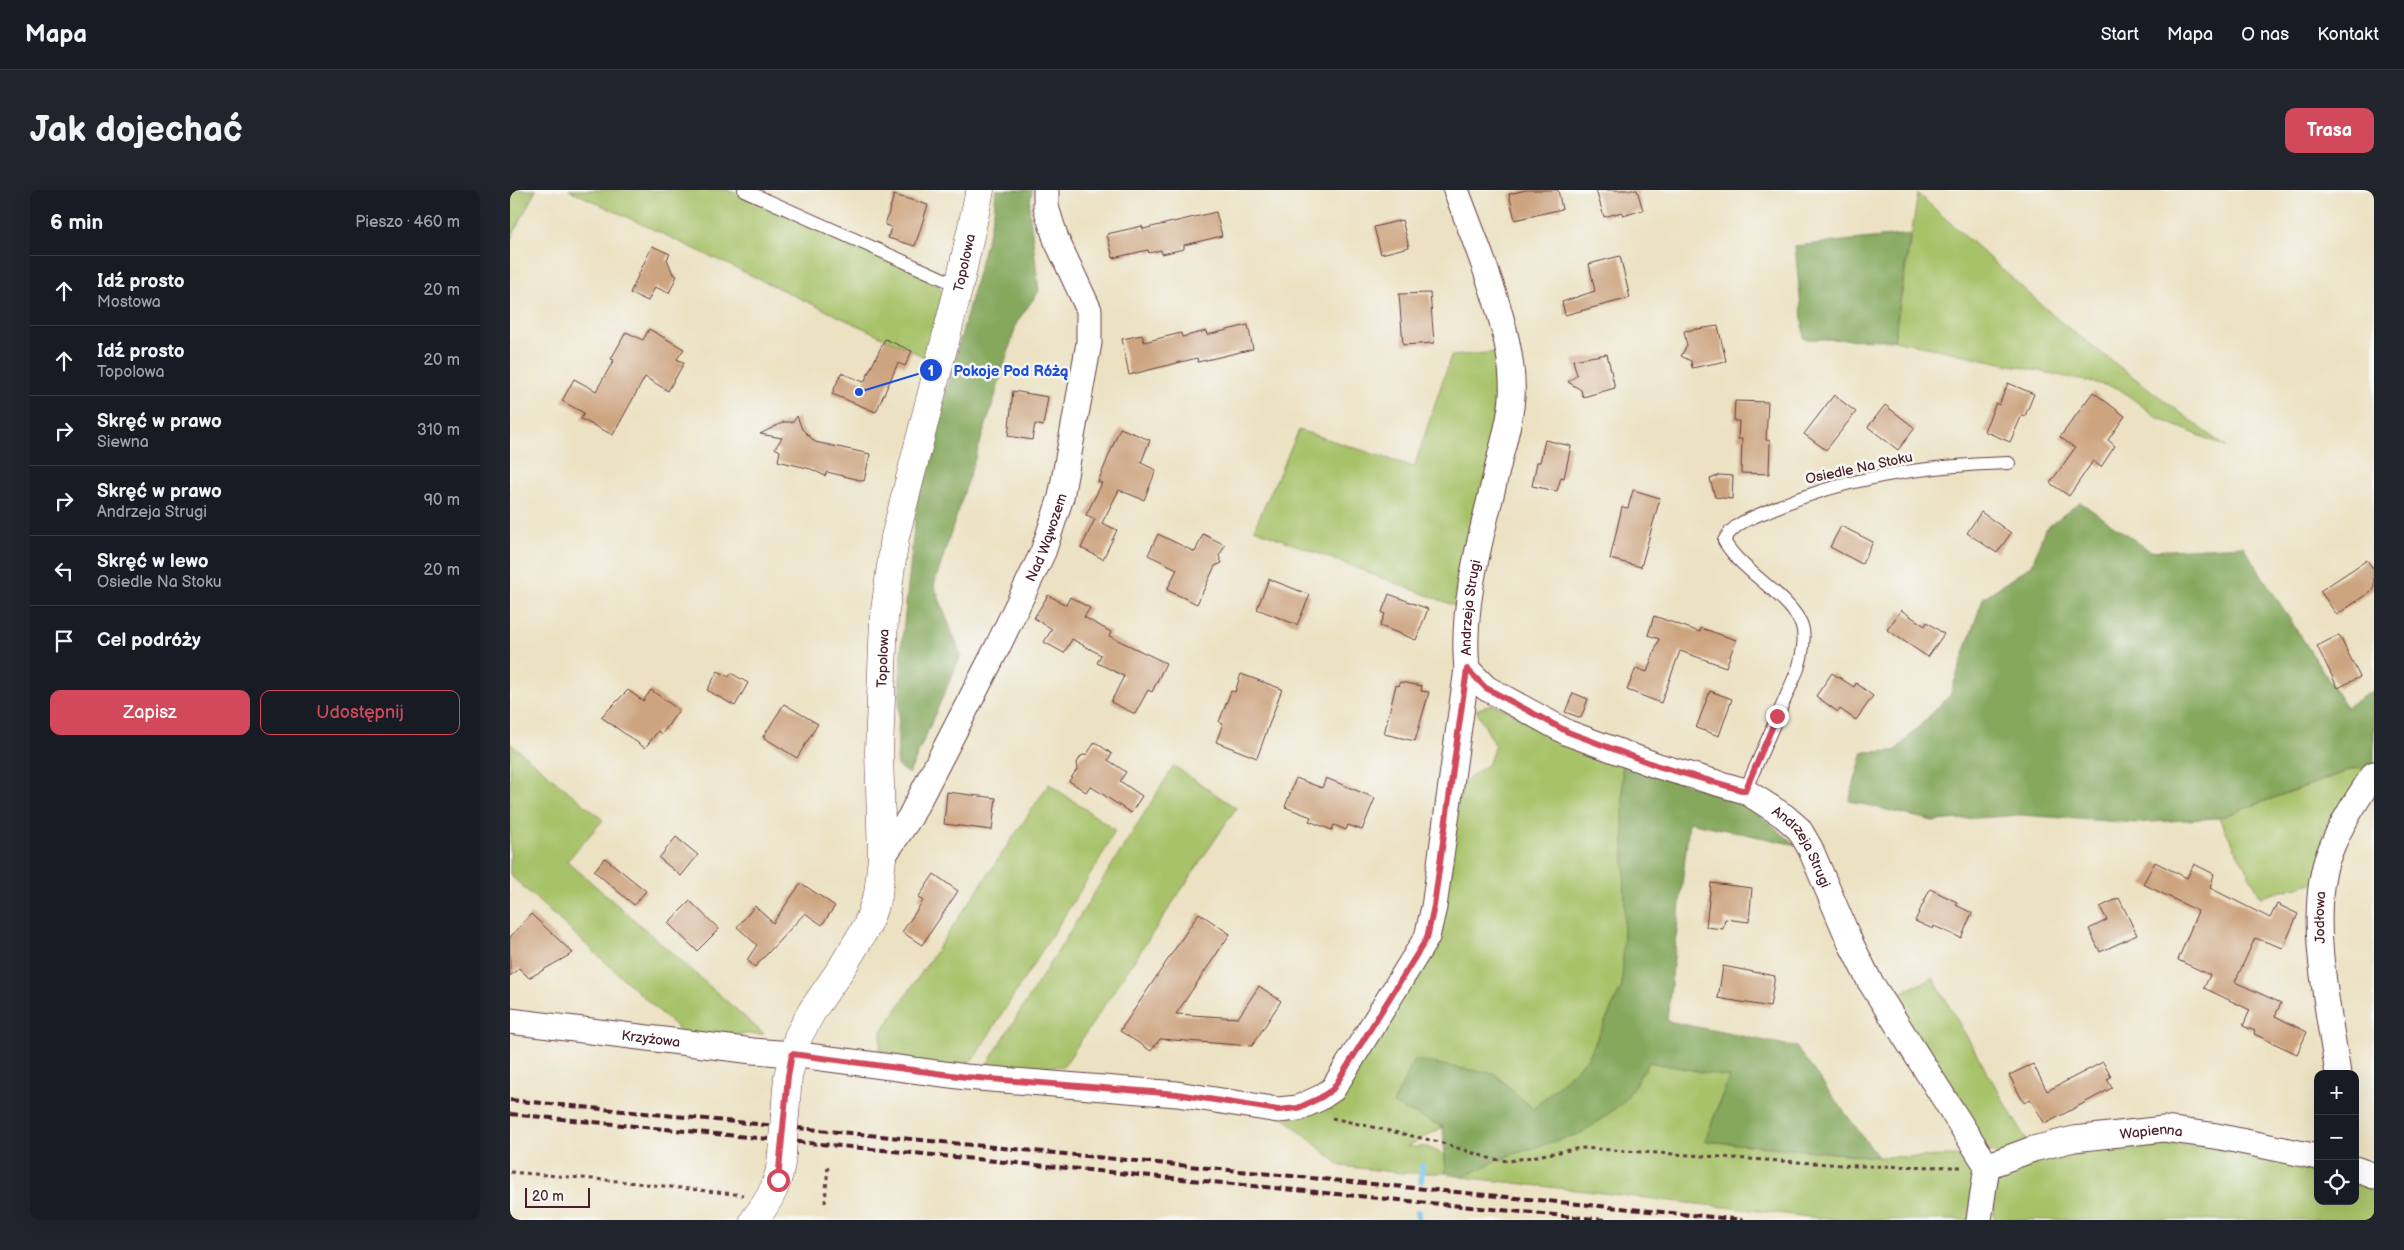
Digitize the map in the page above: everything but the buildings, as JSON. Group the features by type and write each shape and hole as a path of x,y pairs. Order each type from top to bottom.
{"street":[{"name":"Topolowa","path":"753,1208 766,1205 778,1180 792,1054 812,1011 841,969 867,926 878,894 882,858 879,752 886,600 895,537 959,286 980,190"},
{"name":"Nad Wąwozem","path":"882,858 910,817 997,648 1043,552 1062,497 1089,343 1089,310 1056,240 1046,207 1046,190"},
{"name":"Andrzeja Strugi","path":"1456,190 1496,301 1510,357 1512,397 1470,601 1465,648 1467,669 1486,688 1568,732 1658,766 1745,791 1784,816 1799,829 1810,848 1850,942 1869,980 1976,1152 1987,1166"},
{"name":"Krzyżowa","path":"510,1022 792,1054 966,1077 1177,1094 1278,1110 1298,1108 1320,1098 1333,1089 1427,938 1434,906 1467,669"},
{"name":"Jodłowa","path":"2337,1070 2324,986 2318,896 2329,854 2346,816 2374,774"},
{"name":"Wapienna","path":"1987,1166 2033,1149 2074,1139 2164,1129 2216,1136 2314,1156"},
{"path":"1979,1220 1987,1166"},
{"path":"2359,1170 2374,1176"}],"lane":[{"path":"744,190 959,286"},
{"name":"Osiedle Na Stoku","path":"1745,791 1798,669 1803,648 1801,625 1787,606 1733,556 1724,541 1729,531 1741,522 1807,493 1908,470 2009,463"}],"path":[{"path":"1328,1117 1439,1142 1492,1160 1509,1161 1581,1148 1858,1166 1987,1166"},
{"path":"825,1203 828,1165"},
{"path":"510,1172 753,1208"}],"green space":[{"path":"510,190 536,190 511,238 510,238"},
{"path":"569,190 728,190 912,269 936,283 943,292 925,357"},
{"path":"996,190 1032,190 1029,208 1039,291 1017,322 994,400 934,585 961,655 909,774 897,766 901,651 917,502 994,212"},
{"path":"1918,194 2063,324 2226,447 2158,418 2118,388 1894,340"},
{"path":"1910,234 1894,340 1804,339 1795,246"},
{"path":"1499,352 1502,405 1458,607 1254,529 1299,430 1414,467 1451,356"},
{"path":"2080,502 2150,551 2243,546 2346,707 2374,690 2374,765 2368,775 2358,767 2219,818 2135,823 2021,815 1933,821 1849,801 1863,752 1895,751 1950,695 1983,598 2032,565 2045,529"},
{"path":"1493,704 1622,762 1625,896 1622,986 1588,1058 1533,1109 1495,1074 1443,1127 1406,1147 1427,1147 1445,1155 1446,1173 1402,1173 1341,1166 1285,1119 1308,1115 1421,964 1463,783 1489,763 1495,745 1476,710"},
{"path":"510,743 603,820 567,861 764,1034 684,1034 510,875"},
{"path":"1622,762 1747,805 1796,845 1689,822 1667,1021 1796,1047 1878,1157 1705,1141 1729,1077 1649,1062 1623,1103 1582,1133 1510,1155 1462,1177 1446,1173 1443,1127 1393,1104 1414,1060 1495,1074 1533,1109 1588,1058 1622,986 1625,896"},
{"path":"1174,766 1236,808 1064,1066 984,1069"},
{"path":"2359,767 2368,775 2315,882 2261,897 2219,818"},
{"path":"1049,784 1115,830 1099,861 974,1058 960,1068 879,1056 882,1031"},
{"path":"1933,978 2028,1143 1998,1155 1985,1149 1891,997"},
{"path":"1649,1062 1729,1077 1705,1141 1878,1157 1971,1156 1974,1174 1969,1220 1837,1220 1462,1177 1623,1103"},
{"path":"2172,1139 2267,1157 2314,1171 2314,1205 2359,1205 2359,1184 2374,1188 2374,1220 1995,1220 1992,1199 2002,1175 2029,1160 2070,1149"}],"waterway":[{"path":"1421,1181 1422,1166"},
{"path":"1418,1212 1418,1220"}],"railway":[{"path":"510,1100 1743,1220"},
{"path":"510,1114 1605,1220"}],"place":[{"name":"Pokoje Pod Różą","path":"859,392"}],"route":[{"path":"778,1180 781,1168 788,1076 792,1054 966,1077 1177,1094 1221,1100 1253,1108 1278,1110 1298,1108 1320,1098 1333,1089 1427,938 1434,906 1467,669 1486,688 1520,708 1568,732 1658,766 1745,791 1777,716"}]}
